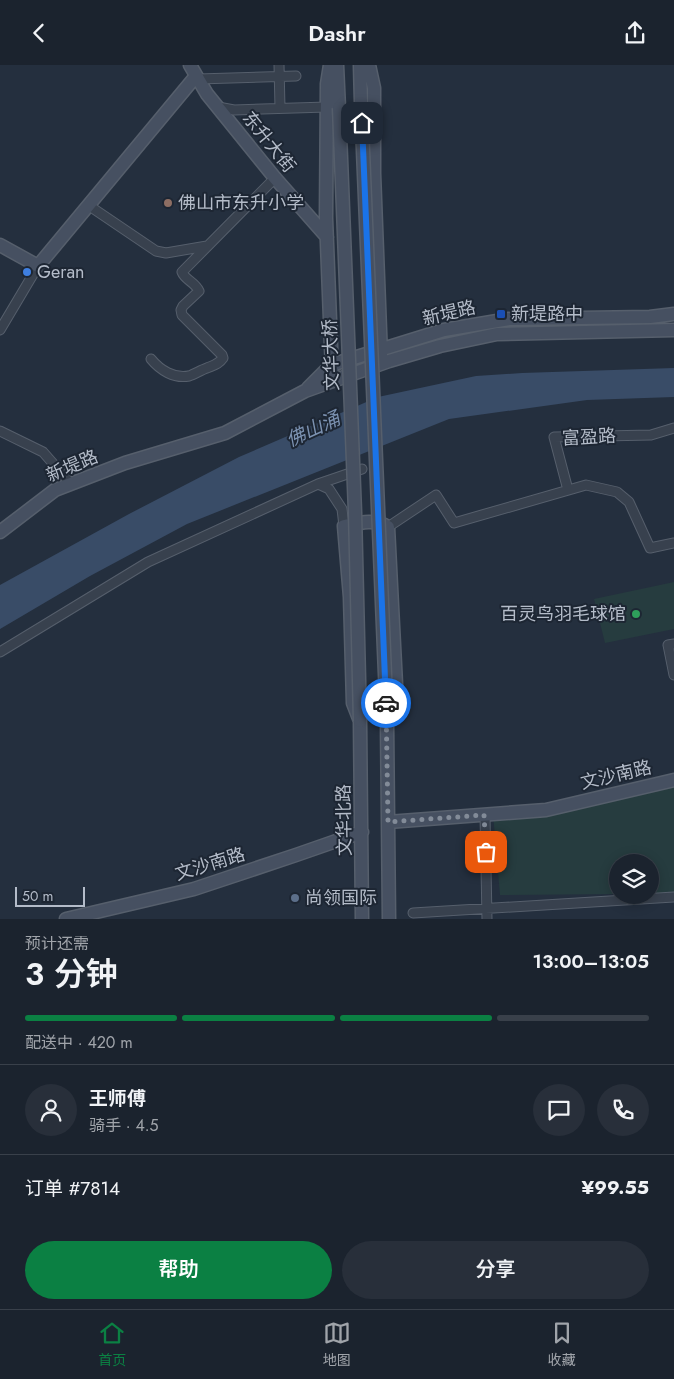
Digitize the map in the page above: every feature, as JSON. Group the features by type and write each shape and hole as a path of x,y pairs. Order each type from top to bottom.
{"main road":[{"path":"330,65 327,84 333,107"},
{"path":"333,381 327,237 333,107 338,65"},
{"path":"360,65 387,722 388,919"},
{"path":"369,65 374,88 374,173 381,364"},
{"path":"0,245 38,265 195,73"},
{"name":"东升大街","path":"195,73 207,94 275,178 327,237"},
{"name":"文华大桥","path":"333,107 355,512 360,721"},
{"name":"新堤路","path":"305,391 332,365 444,330 509,319 650,317 674,314"},
{"name":"新堤路","path":"0,533 55,490 126,463 225,433 305,391 381,364 440,346 497,334 674,330"},
{"path":"360,721 354,703 350,597 344,526 365,522 382,523 388,527 396,704 387,722"},
{"name":"文华北路","path":"360,721 362,919"},
{"name":"文沙南路","path":"388,822 546,810 674,780"},
{"name":"文沙南路","path":"66,919 194,889 362,832"}],"street":[{"path":"279,65 280,108"},
{"path":"195,73 279,77 296,76"},
{"path":"218,107 234,110 333,107"},
{"path":"151,359 158,368 179,376 188,376 220,363 223,358 182,315 181,310 183,306 198,291 196,286 183,276 182,272 275,178"},
{"path":"88,205 156,251 166,253 208,246"},
{"path":"0,330 38,265"},
{"name":"富盈路","path":"568,490 554,437 651,435 674,428"},
{"path":"0,431 44,452 71,484"},
{"path":"0,652 148,561 318,484 362,469"},
{"path":"318,484 329,489 342,509 344,526"},
{"path":"388,527 436,495 454,523 586,485 617,492 628,502 650,548 674,543"},
{"path":"674,643 668,645 674,675"},
{"path":"484,815 487,919"},
{"path":"413,913 674,897"}],"green space":[{"name":"百灵鸟羽毛球馆","path":"674,582 674,629 605,643 594,599"},
{"path":"674,780 674,893 659,893 659,854 609,854 609,894 500,895 493,814"}],"water":[{"name":"佛山涌","path":"674,368 674,397 587,400 449,419 187,524 90,576 0,629 0,585 129,514 239,457 378,397 476,376"}],"way so far":[{"path":"386,703 388,822 484,815 486,852"}],"place":[{"name":"佛山市东升小学","path":"168,203"},
{"name":"Geran","path":"27,272"},
{"name":"新堤路中","path":"501,314"},
{"name":"百灵鸟羽毛球馆","path":"636,614"},
{"name":"尚领国际","path":"295,898"}],"route":[{"path":"362,123 386,703"}]}
